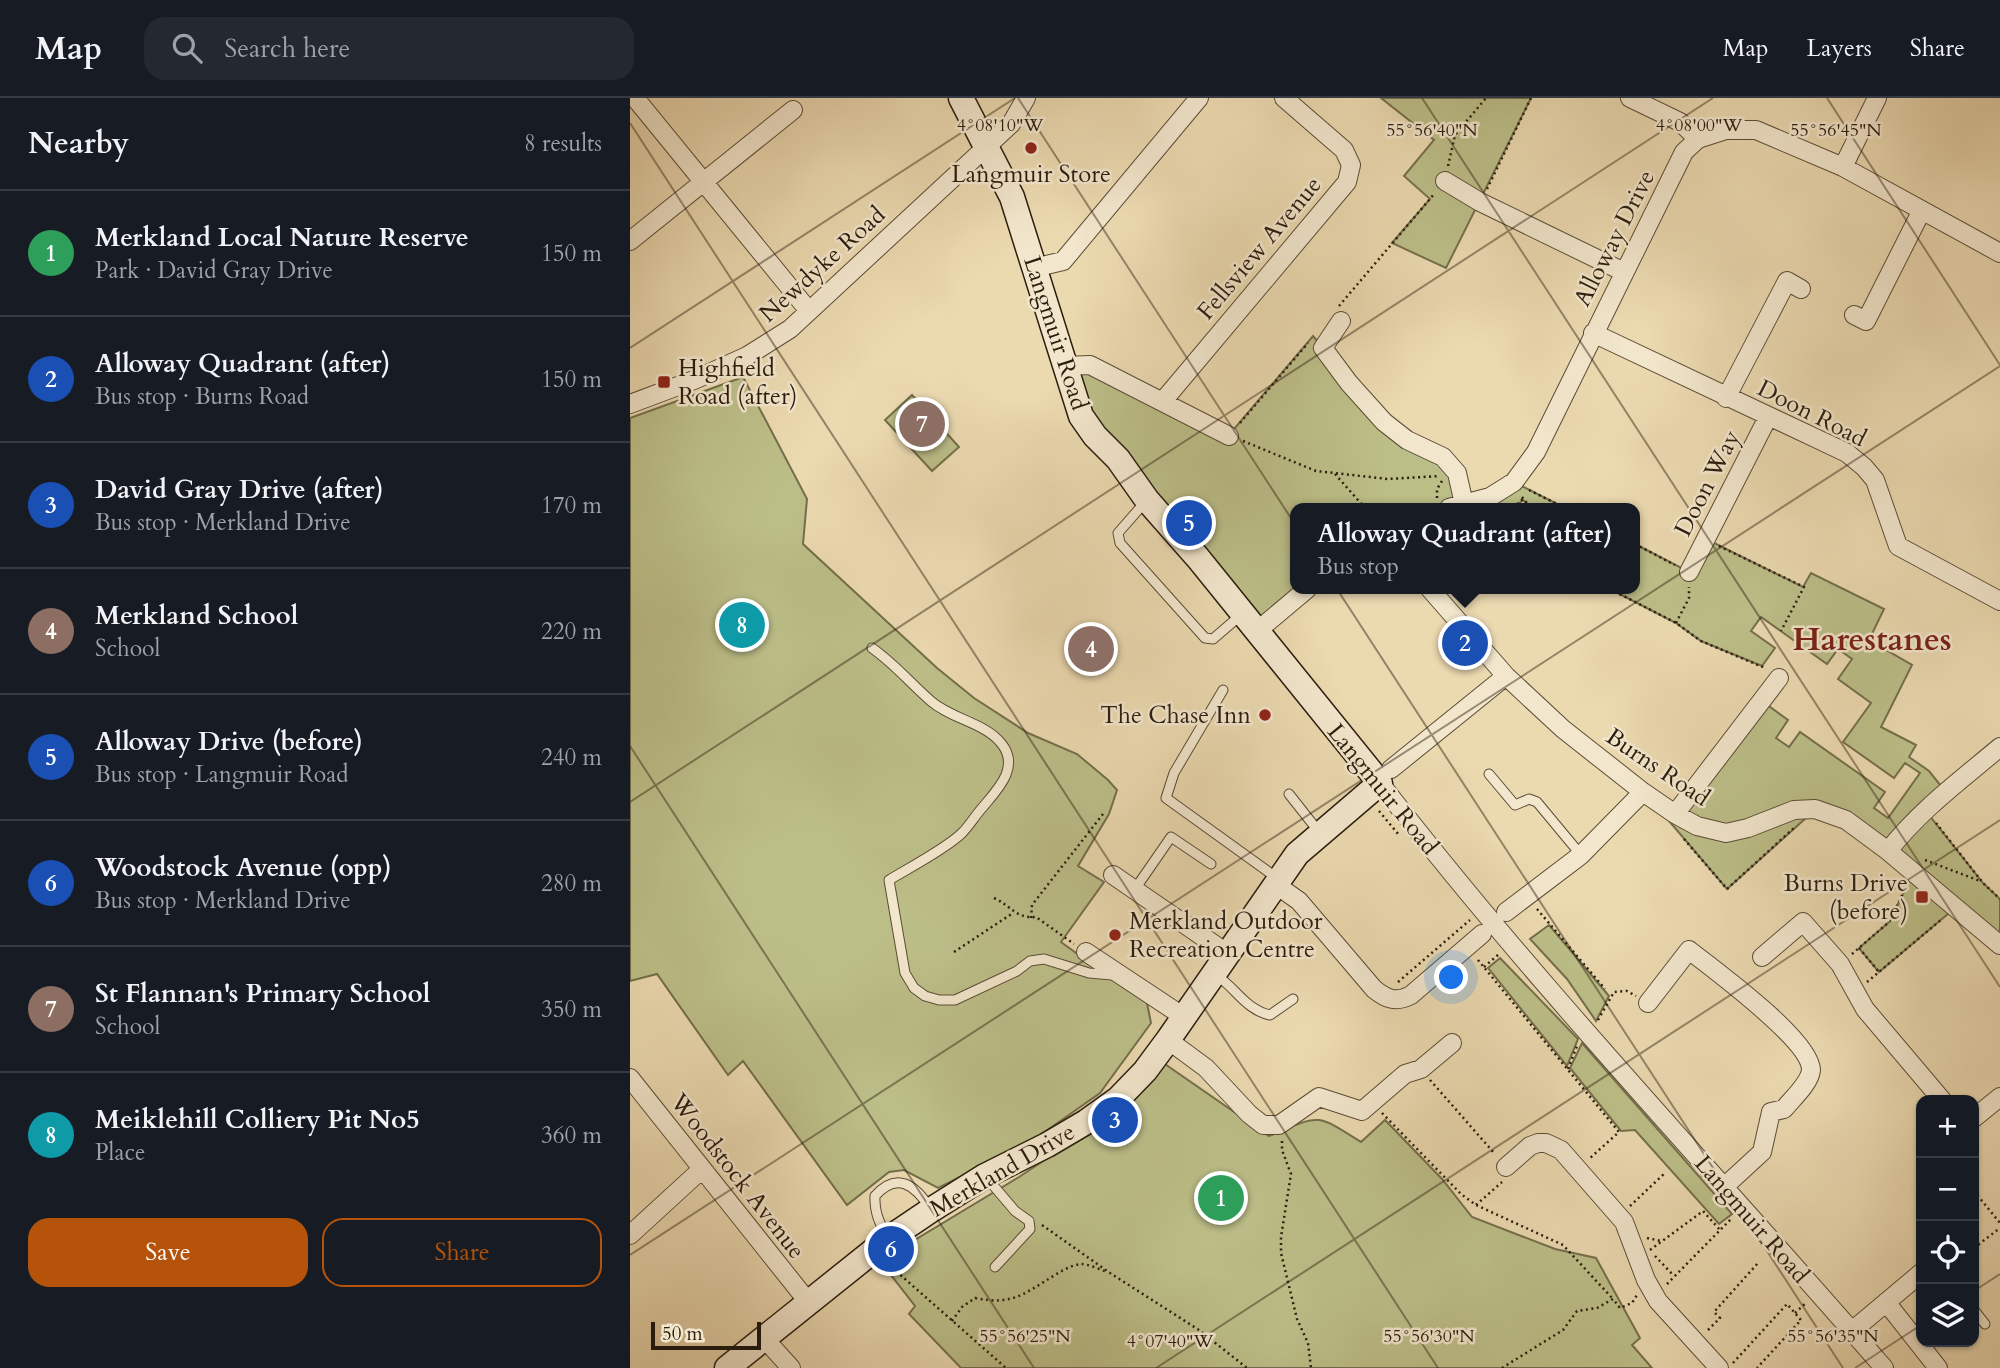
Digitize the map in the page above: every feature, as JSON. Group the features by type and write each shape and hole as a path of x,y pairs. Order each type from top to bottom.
{"street":[{"path":"635,98 809,311"},
{"name":"Langmuir Road","path":"961,98 1012,197 1064,366 1082,416 1095,436 1118,458 1147,500 1249,623 1385,776 1458,881 1583,1040 1724,1187 1884,1368"},
{"name":"Newdyke Road","path":"630,404 747,356 790,330 1012,124 1026,98"},
{"path":"1034,268 1063,261 1199,98"},
{"name":"Fellsview Avenue","path":"1163,401 1347,182 1351,165 1345,150 1284,98"},
{"path":"1630,98 1680,122 1698,139 1726,130 1756,130 1843,167 2000,253"},
{"path":"1843,167 1877,98"},
{"path":"630,241 793,110"},
{"name":"Alloway Drive","path":"1467,503 1490,497 1514,482 1536,452 1684,152 1698,139"},
{"path":"1445,181 1480,202 1624,272"},
{"path":"1854,315 1866,321 1922,210"},
{"path":"1727,398 1787,281 1801,289"},
{"path":"1340,321 1322,348 1384,422 1407,440 1443,457 1457,473 1456,503"},
{"name":"Doon Road","path":"1593,333 1847,453 1875,480 1898,546 2000,601"},
{"path":"1064,366 1090,365 1229,436"},
{"name":"Doon Way","path":"1689,572 1768,417"},
{"path":"1249,623 1298,594"},
{"name":"Burns Road","path":"1434,594 1507,676 1563,729 1675,814 1697,826 1726,832 1748,828 1794,810 1815,808"},
{"path":"1385,776 1507,676"},
{"path":"1675,814 1779,678"},
{"path":"1892,846 1925,810 2000,747"},
{"name":"Merkland Drive","path":"727,1368 881,1245 931,1209 985,1176 1086,1122 1118,1098 1168,1040 1297,853 1385,776"},
{"path":"1506,912 1581,855 1643,792"},
{"path":"1815,808 1846,820 1892,846 1911,870 2000,945"},
{"path":"1113,875 1135,889 1221,964"},
{"path":"1277,882 1299,901 1382,996 1395,1000 1411,995 1476,927"},
{"path":"1762,957 1802,922 1837,961 1865,1009 1938,1095"},
{"path":"1079,947 1184,1017"},
{"path":"1648,1003 1689,950 1763,1009 1803,1048 1808,1058 1811,1068 1809,1078 1784,1109 1770,1112 1762,1152 1724,1187"},
{"path":"1168,1040 1206,1068 1258,1121 1269,1126 1279,1125 1319,1097 1362,1111 1405,1074 1421,1069 1452,1043"},
{"name":"Woodstock Avenue","path":"630,1078 809,1303"},
{"path":"1979,1114 2000,1097"},
{"path":"1506,1167 1530,1146 1538,1143 1555,1145 1561,1150 1619,1215 1644,1254 1651,1288 1719,1368"},
{"path":"630,1235 702,1170"},
{"path":"1852,1331 1916,1277"},
{"path":"1886,1302 1938,1368"},
{"path":"764,1338 791,1368"}],"lane":[{"path":"1147,500 1118,533 1120,543 1205,638 1213,639 1249,623"},
{"path":"872,648 900,669 931,702 948,714 993,735 1003,745 1008,756 1009,769 1003,782 960,835 889,880 905,973 914,988 925,996 939,1000 955,1000 1006,977 1030,961 1044,959 1089,973 1121,975"},
{"path":"1223,690 1174,773 1167,797 1277,882"},
{"path":"1489,774 1515,805 1528,799 1537,802 1581,855"},
{"path":"1289,794 1320,833"},
{"path":"1135,889 1171,837 1211,864"},
{"path":"1221,964 1225,980 1253,1009 1261,1013 1270,1015 1293,999"},
{"path":"985,1176 1015,1211 1029,1221 1030,1229 995,1266"},
{"path":"881,1245 875,1196 888,1184 897,1181 914,1188 931,1209"},
{"path":"1979,1316 1985,1324"}],"path":[{"path":"1445,181 1455,135 1486,98"},
{"path":"1480,202 1531,98"},
{"path":"1335,474 1361,503"},
{"path":"1436,503 1437,489 1445,475"},
{"path":"1514,482 1555,503"},
{"path":"1519,503 1523,499"},
{"path":"1706,539 1804,587 1781,631"},
{"path":"1640,547 1689,572 1689,598 1676,623"},
{"path":"1620,594 1676,623 1700,641 1762,666 1779,678"},
{"path":"1675,814 1669,821 1727,889 1815,808"},
{"path":"1925,810 1983,883 2000,899"},
{"path":"1031,918 1032,905 1103,814"},
{"path":"1892,846 1983,883"},
{"path":"1837,961 1859,948 1889,922 1904,892 1911,870"},
{"path":"1527,896 1605,989"},
{"path":"994,898 1014,913 1026,918 1036,917 1079,947"},
{"path":"1856,991 1956,908"},
{"path":"954,952 1014,913"},
{"path":"1382,996 1462,940 1476,927"},
{"path":"1462,940 1619,1132 1592,1156"},
{"path":"1859,948 1879,972"},
{"path":"1484,967 1499,954"},
{"path":"1568,1069 1614,992 1627,991 1648,1003"},
{"path":"1421,1069 1512,1173 1476,1205"},
{"path":"1372,1102 1461,1194 1476,1205 1563,1245 1620,1308 1674,1276 1726,1224"},
{"path":"1279,1125 1282,1150 1291,1174 1281,1253 1297,1319 1308,1343 1311,1368"},
{"path":"1619,1215 1666,1172"},
{"path":"1979,1197 2000,1223"},
{"path":"1674,1276 1644,1254 1703,1211 1720,1230"},
{"path":"1029,1221 1042,1225 1199,1330 1247,1368"},
{"path":"1979,1244 2000,1228"},
{"path":"881,1245 951,1321 1006,1368"},
{"path":"951,1321 962,1307 975,1298 990,1301 1018,1297 1066,1269 1082,1264 1110,1273"},
{"path":"1696,1342 1720,1318 1714,1312 1758,1264"},
{"path":"1502,1368 1563,1329 1577,1311 1597,1308 1613,1299"},
{"path":"1728,1368 1787,1304 1801,1320 1757,1368"},
{"path":"1795,1313 1801,1308"}],"green space":[{"path":"1381,98 1531,98 1446,268 1392,243 1430,199 1404,176 1434,140"},
{"path":"1313,336 1384,422 1443,457 1464,503 1290,503 1290,594 1256,632 1095,436 1077,364 1229,435"},
{"path":"743,377 807,499 803,544 937,668 974,698 1028,733 1077,754 1117,790 1109,814 1078,866 1104,882 1061,942 1116,982 1146,998 1151,1023 1100,1093 1029,1143 938,1188 904,1170 889,1172 847,1205 743,1061 728,1075 657,974 630,981 630,418"},
{"path":"912,395 959,447 932,471 885,420"},
{"path":"1514,482 1555,503 1526,503 1523,500 1519,503 1466,503"},
{"path":"1706,539 1803,587 1811,573 1884,609 1869,640 1912,665 1881,727 1916,745 1909,757 1929,771 1946,792 1925,810 1983,883 2000,899 2000,945 1955,908 1879,972 1859,948 1889,922 1904,892 1911,870 1816,809 1727,889 1669,821 1762,701 1788,720 1776,738 1789,747 1800,732 1885,792 1874,808 1888,818 1920,773 1905,763 1894,778 1843,742 1871,703 1838,679 1852,659 1838,649 1827,664 1761,617 1751,631 1775,648 1762,666 1701,641 1676,623 1620,594 1640,594 1640,547 1689,572"},
{"path":"1549,925 1609,996 1596,1021 1567,979 1530,939"},
{"path":"1500,958 1578,1039 1567,1066 1488,968"},
{"path":"1582,1043 1732,1214 1719,1224 1635,1130 1621,1131 1570,1068"},
{"path":"1162,1062 1269,1136 1316,1120 1334,1125 1361,1142 1385,1120 1442,1179 1472,1217 1555,1249 1596,1258 1640,1338 1632,1345 1652,1368 961,1368 909,1314 915,1306 880,1261 1019,1177 1128,1105"}],"place":[{"name":"Langmuir Store","path":"1031,148"},
{"name":"Highfield Road (after)","path":"664,382"},
{"name":"St Flannan's Primary School","path":"922,424"},
{"name":"Alloway Drive (before)","path":"1189,523"},
{"name":"Meiklehill Colliery Pit No5","path":"742,625"},
{"name":"Alloway Quadrant (after)","path":"1465,643"},
{"name":"Merkland School","path":"1091,649"},
{"name":"The Chase Inn","path":"1265,715"},
{"name":"Burns Drive (before)","path":"1922,897"},
{"name":"Merkland Outdoor Recreation Centre","path":"1115,935"},
{"name":"David Gray Drive (after)","path":"1115,1120"},
{"name":"Merkland Local Nature Reserve","path":"1221,1198"},
{"name":"Woodstock Avenue (opp)","path":"891,1249"}],"district":[{"name":"Harestanes","path":"1872,639"}]}
